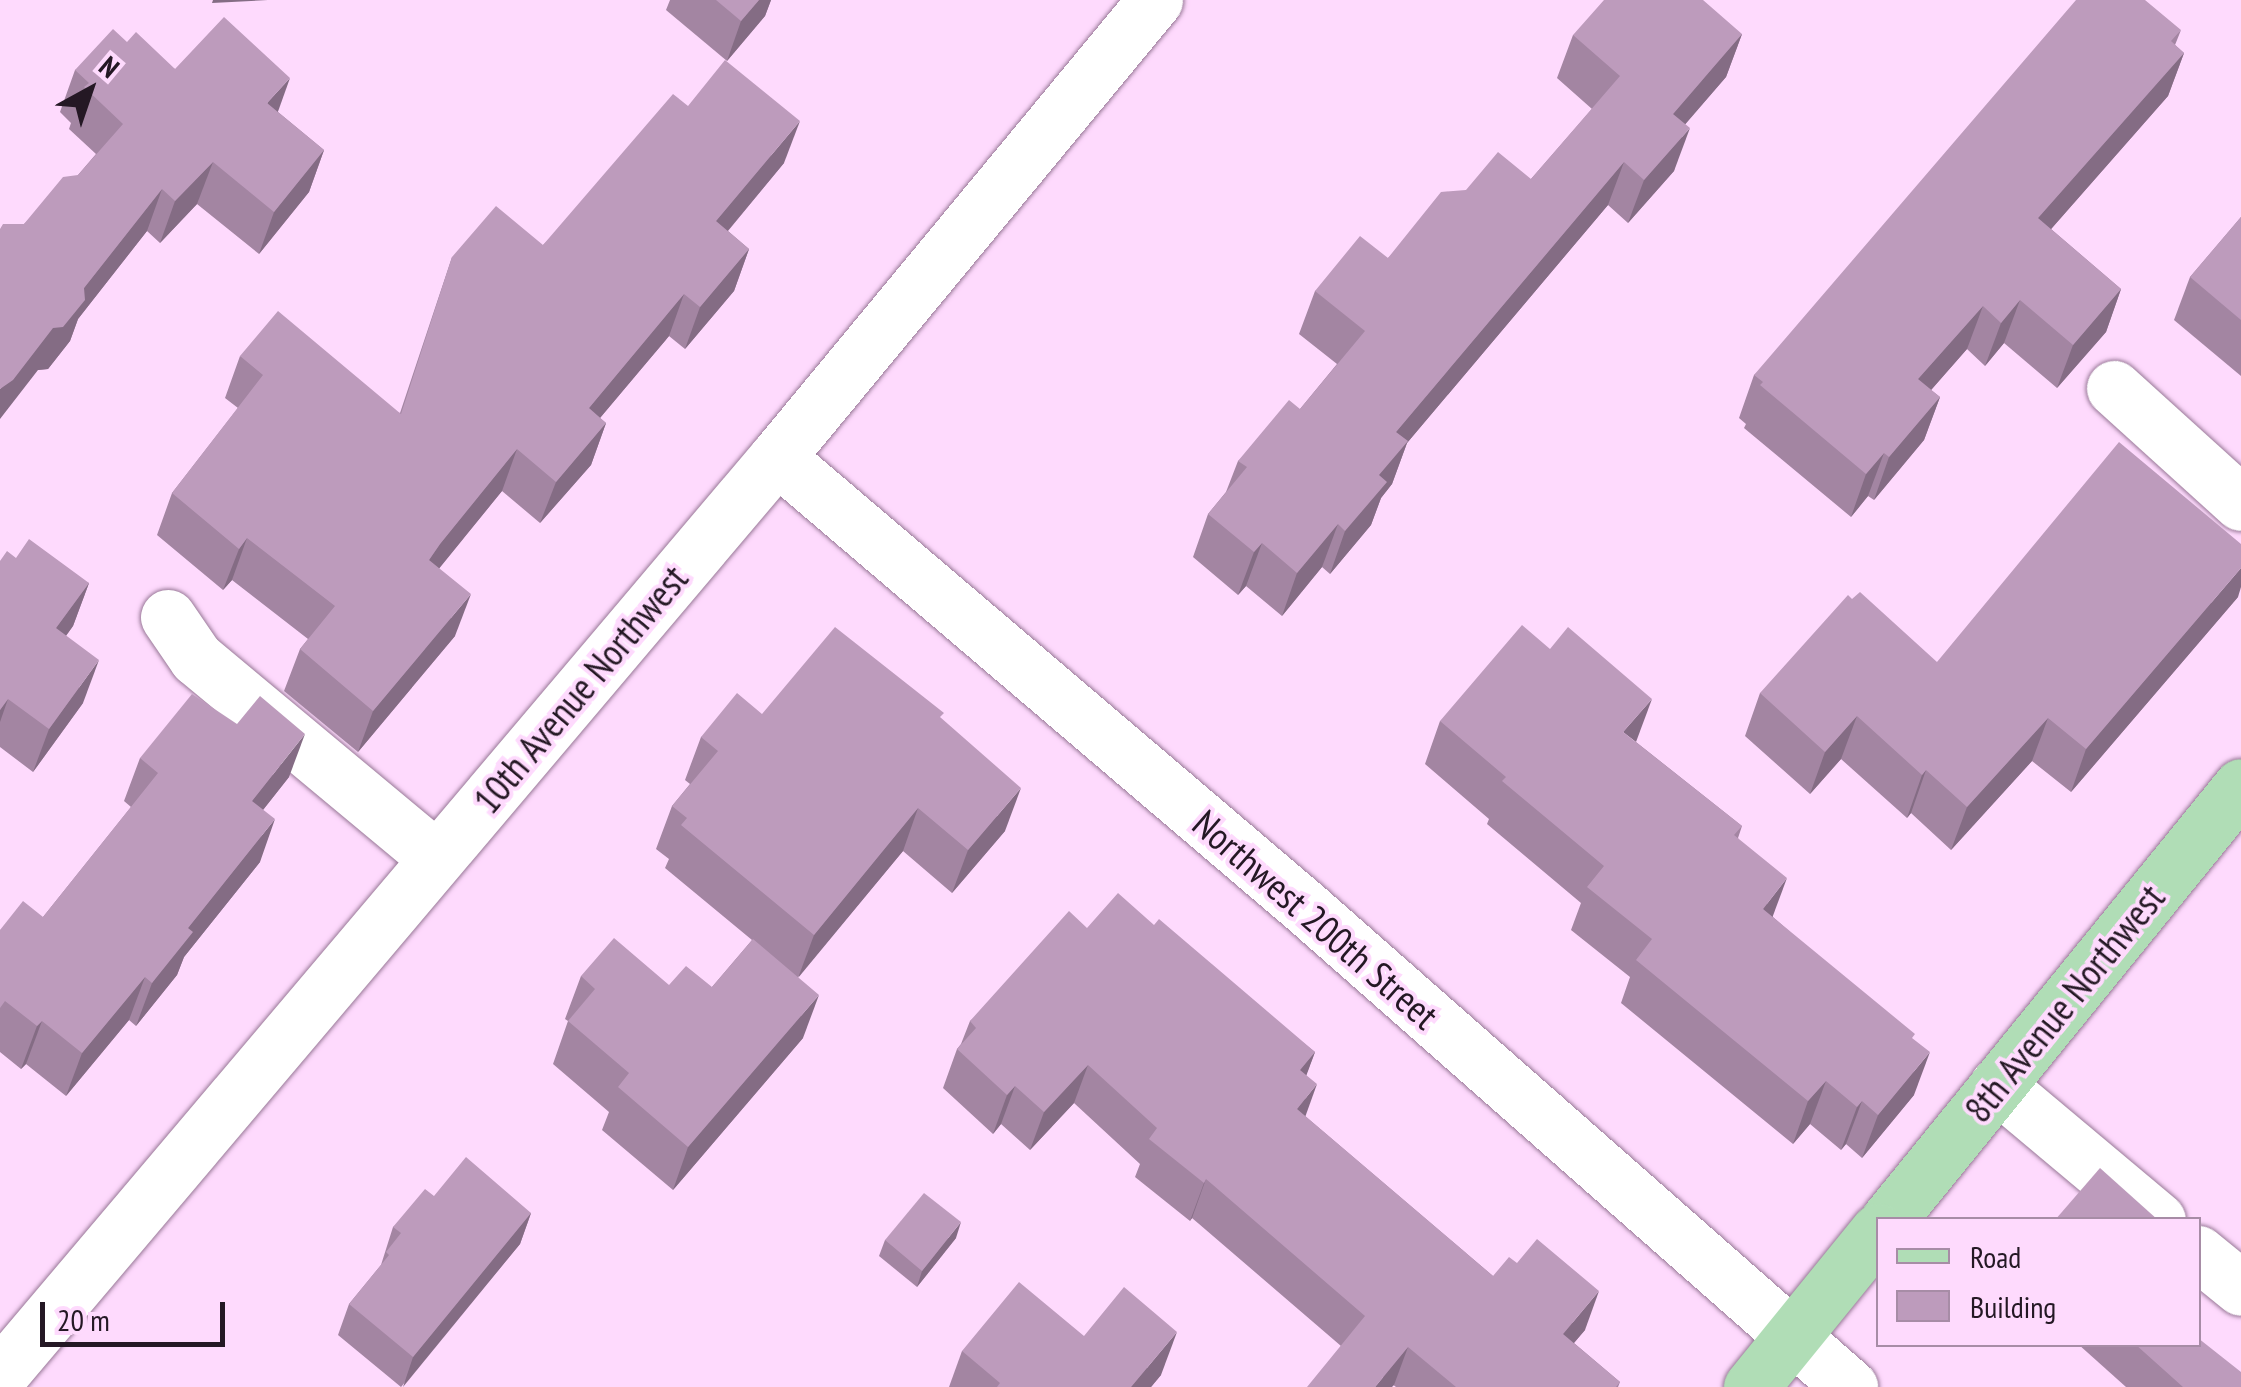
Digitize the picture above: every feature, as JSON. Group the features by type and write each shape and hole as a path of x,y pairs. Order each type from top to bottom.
{"main road":[{"name":"8th Avenue Northwest","path":"1890,1217 2241,786"},
{"path":"1751,1387 1876,1233"}],"street":[{"name":"10th Avenue Northwest","path":"0,1375 777,457 1156,0"},
{"path":"2114,388 2241,503"},
{"name":"Northwest 200th Street","path":"777,457 1306,908 1850,1387"},
{"path":"168,616 196,658 436,858"},
{"path":"1997,1085 2154,1217"},
{"path":"2201,1255 2241,1288"}],"building":[{"path":"716,0 759,0 741,21"},
{"path":"1604,0 1703,0 1742,34 1673,114 1690,128 1644,180 1624,162 1396,432 1408,441 1379,475 1387,482 1345,531 1338,524 1297,573 1262,543 1254,552 1208,514 1247,467 1238,461 1289,400 1300,409 1365,331 1315,291 1360,236 1388,258 1441,192 1466,190 1498,152 1531,179 1620,76 1573,35"},
{"path":"2076,0 2145,0 2181,30 2171,41 2184,53 2038,218 2121,289 2073,345 2020,300 2001,323 1983,306 1918,379 1940,397 1889,457 1884,453 1866,474 1760,385 1763,382 1754,375"},
{"path":"224,17 290,78 267,103 324,150 274,212 213,162 175,201 162,189 84,288 85,300 63,327 53,328 13,380 0,389 0,229 3,224 24,224 63,177 78,175 123,124 84,87 89,83 75,70 113,29 127,42 136,32 175,69"},
{"path":"725,60 800,121 716,221 749,249 700,307 684,294 589,408 606,423 556,482 517,449 429,560 471,594 373,711 300,649 335,606 247,538 239,549 172,493 263,375 240,356 278,311 401,414 452,257 496,206 543,245 673,94 688,106"},
{"path":"2241,217 2241,320 2190,277"},
{"path":"2119,442 2241,544 2241,568 2086,749 2048,718 1967,807 1926,770 1922,775 1857,716 1825,752 1760,693 1848,595 1852,599 1860,592 1937,662"},
{"path":"29,539 89,583 56,628 99,660 49,729 8,699 0,710 0,561 7,551 16,558"},
{"path":"1522,625 1550,649 1568,627 1652,699 1623,732 1742,826 1734,835 1787,878 1763,909 1915,1034 1912,1038 1930,1052 1878,1115 1862,1101 1857,1107 1826,1081 1808,1101 1636,960 1652,939 1587,887 1604,866 1502,781 1506,777 1440,721"},
{"path":"835,627 944,713 940,717 1021,788 968,850 918,808 814,935 681,825 687,818 672,806 718,751 701,737 737,693 762,714"},
{"path":"192,694 237,724 260,696 305,734 252,801 275,819 188,928 193,932 152,983 145,977 82,1053 42,1021 37,1026 5,1001 0,1008 0,930 23,901 43,917 158,773 140,758"},
{"path":"1118,893 1154,925 1159,919 1315,1052 1300,1070 1317,1084 1297,1109 1493,1276 1509,1257 1517,1263 1537,1239 1599,1291 1563,1334 1620,1382 1616,1387 1456,1387 1408,1347 1375,1387 1307,1387 1365,1316 1206,1179 1204,1183 1149,1139 1157,1128 1088,1065 1044,1112 1015,1086 1007,1095 957,1049 976,1028 970,1021 1069,911 1087,928"},
{"path":"614,938 669,985 686,966 712,987 753,939 819,995 688,1147 618,1087 629,1073 568,1021 595,989 581,976"},
{"path":"466,1157 531,1213 413,1357 349,1304 389,1255 386,1252 401,1233 393,1227 425,1189 434,1196"},
{"path":"2100,1168 2155,1217 2058,1217"},
{"path":"924,1193 961,1222 922,1271 885,1240"},
{"path":"1019,1282 1084,1336 1124,1287 1177,1332 1131,1387 997,1387 1000,1383 962,1351"},
{"path":"2201,1340 2241,1372 2241,1387 2183,1387 2138,1347 2201,1347"}]}
